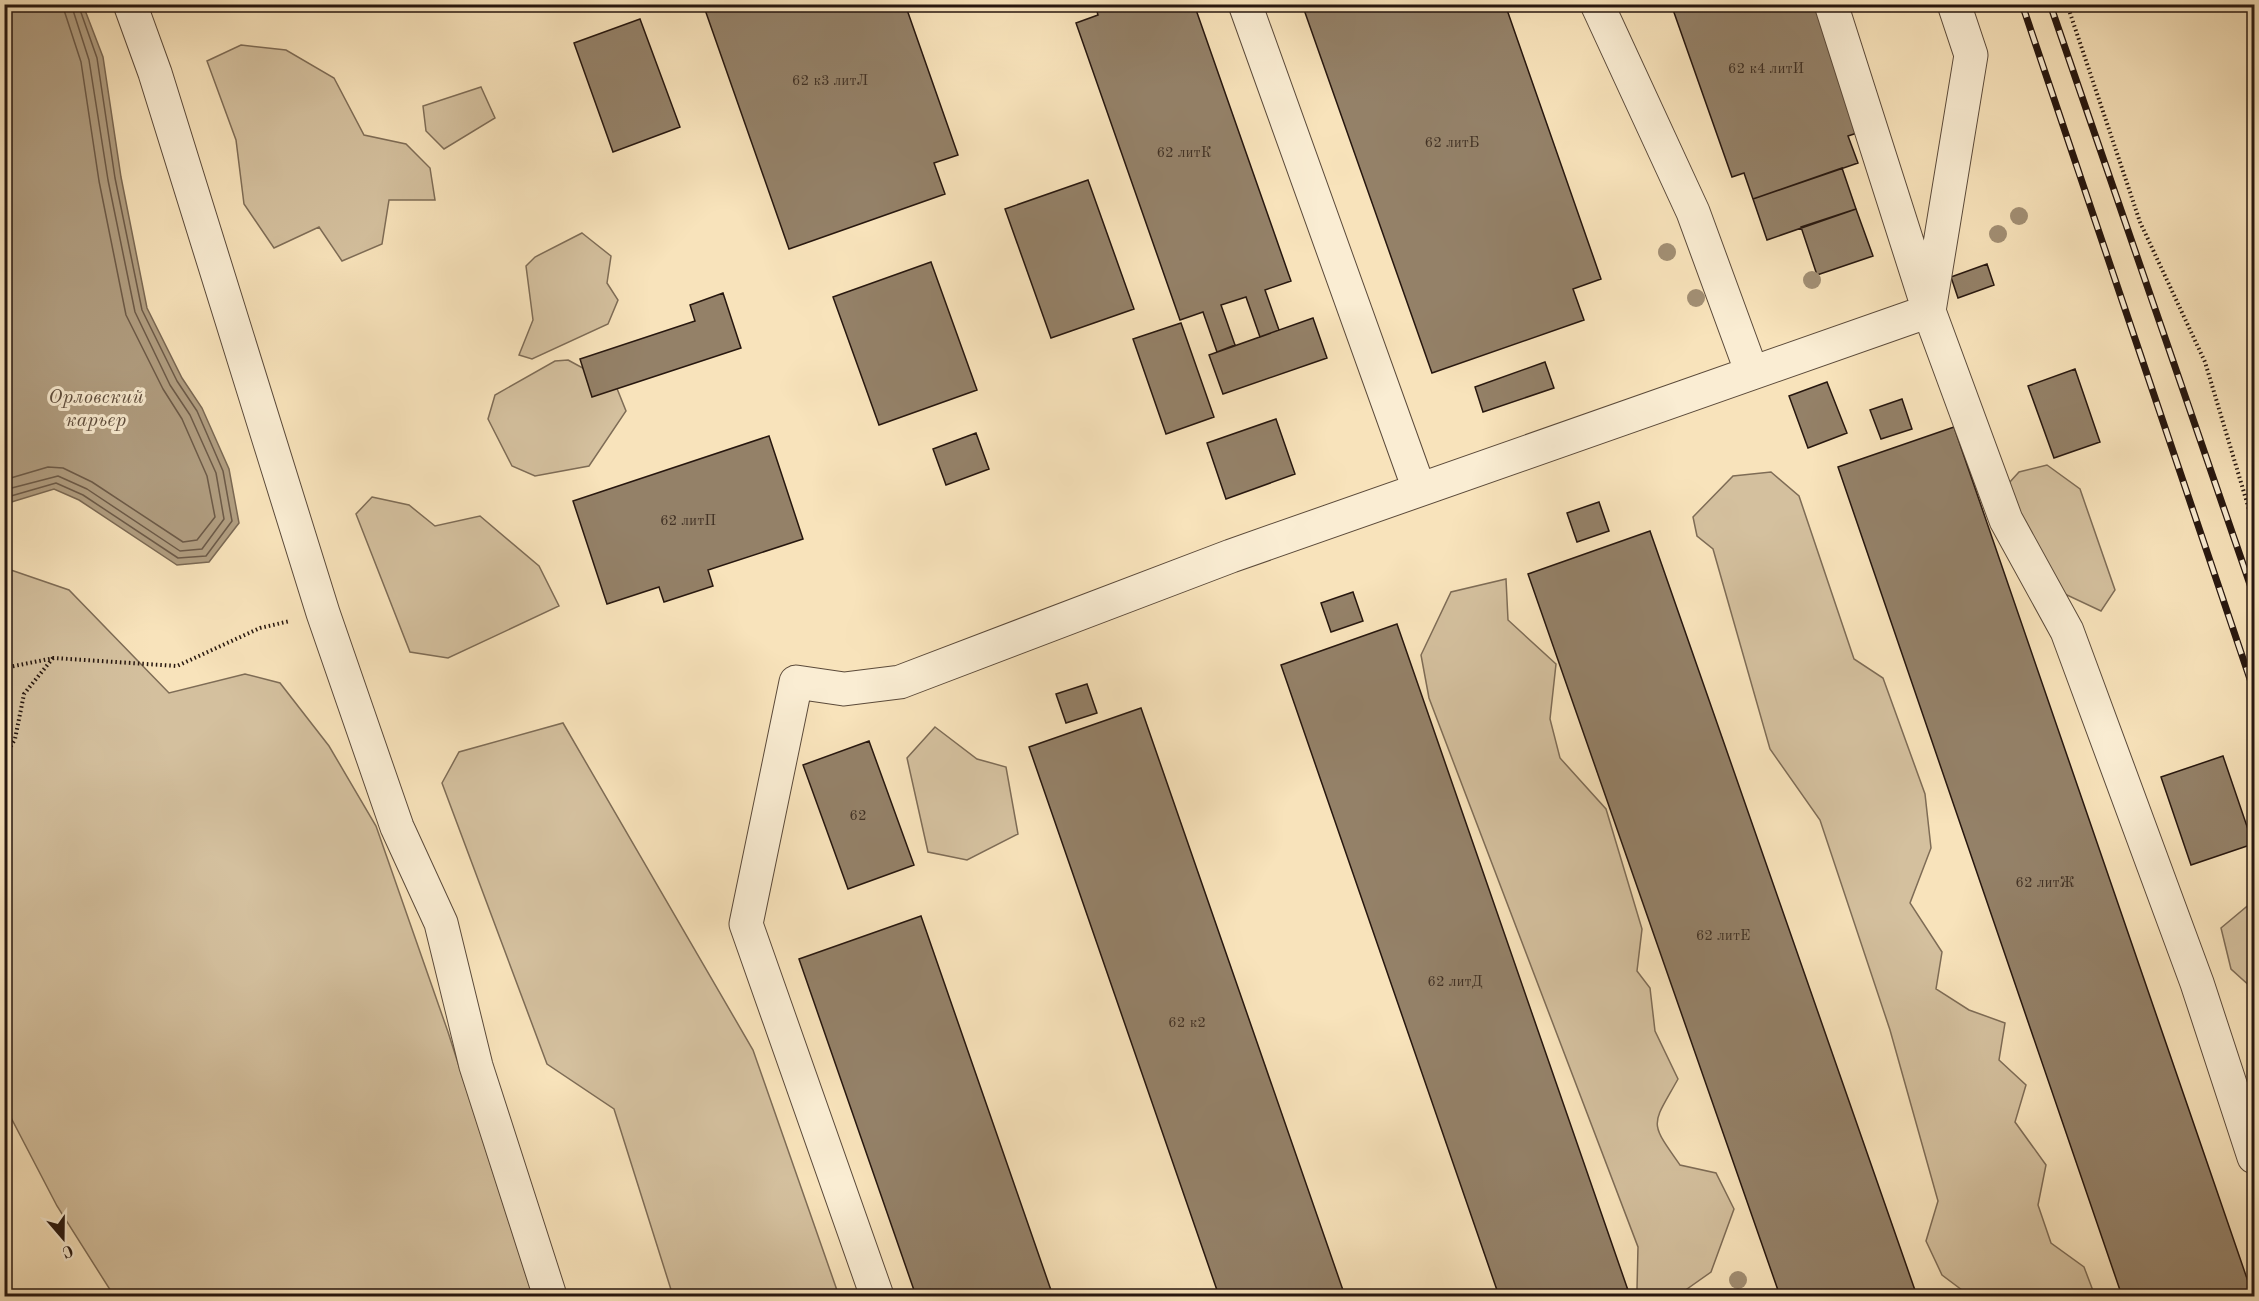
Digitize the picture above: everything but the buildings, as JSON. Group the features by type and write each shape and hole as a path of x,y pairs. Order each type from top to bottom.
{"lane":[{"path":"130,4 155,73 323,614 397,827 441,923 476,1066 550,1296"},
{"path":"1245,4 1419,489"},
{"path":"1597,4 1693,212 1752,373"},
{"path":"1831,4 1929,311 2006,520 2067,631 2198,983 2254,1157"},
{"path":"1929,311 1971,55 1954,4"},
{"path":"877,1296 746,924 796,682 844,689 900,682 1231,556 1929,311"}],"path":[{"path":"2067,4 2140,222 2205,362 2254,526"},
{"path":"4,668 54,658 177,666 260,628 323,614"},
{"path":"4,758 15,740 24,694 54,658"}],"shaded area":[{"path":"241,45 286,50 334,78 364,135 406,144 430,168 435,200 389,200 382,244 342,261 319,227 274,248 244,204 236,140 207,61"},
{"path":"481,87 495,118 444,149 426,131 423,106"},
{"path":"582,233 611,256 607,283 618,300 608,324 532,359 519,355 533,320 526,266 535,257"},
{"path":"568,360 616,386 626,411 589,466 535,476 512,466 488,419 495,395 555,361"},
{"path":"2047,465 2080,489 2115,590 2101,611 2035,580 2009,483 2019,472"},
{"path":"1771,472 1799,496 1854,659 1883,678 1925,794 1931,848 1910,903 1942,952 1936,989 1969,1010 2005,1023 1999,1060 2026,1085 2015,1122 2046,1165 2038,1205 2051,1243 2084,1267 2095,1296 1970,1296 1942,1275 1926,1241 1938,1201 1890,1030 1820,820 1770,749 1713,549 1697,536 1693,517 1733,476"},
{"path":"372,497 409,505 435,526 480,516 539,566 559,606 448,658 410,652 356,514"},
{"path":"8,569 69,590 169,693 245,674 280,683 329,746 376,826 448,1032 533,1296 114,1296 57,1206 7,1110 5,1099 4,571"},
{"path":"1506,579 1508,620 1556,664 1550,719 1560,758 1606,809 1642,929 1637,971 1650,988 1655,1031 1678,1079 1659,1115 1658,1130 1680,1165 1716,1173 1734,1209 1711,1272 1677,1296 1645,1296 1637,1289 1638,1247 1429,698 1421,655 1451,592"},
{"path":"563,723 753,1050 839,1296 673,1296 614,1109 547,1064 442,783 459,752"},
{"path":"935,727 977,759 1006,767 1018,834 967,860 928,852 907,758"},
{"path":"2251,903 2254,905 2254,988 2231,969 2221,928"}],"water":[{"name":"Орловский карьер","path":"4,5 83,5 103,57 121,177 147,308 182,378 202,408 229,469 239,523 209,562 177,565 79,500 54,489 5,504"}],"railway":[{"path":"2022,4 2254,691"},
{"path":"2050,4 2254,596"}]}
